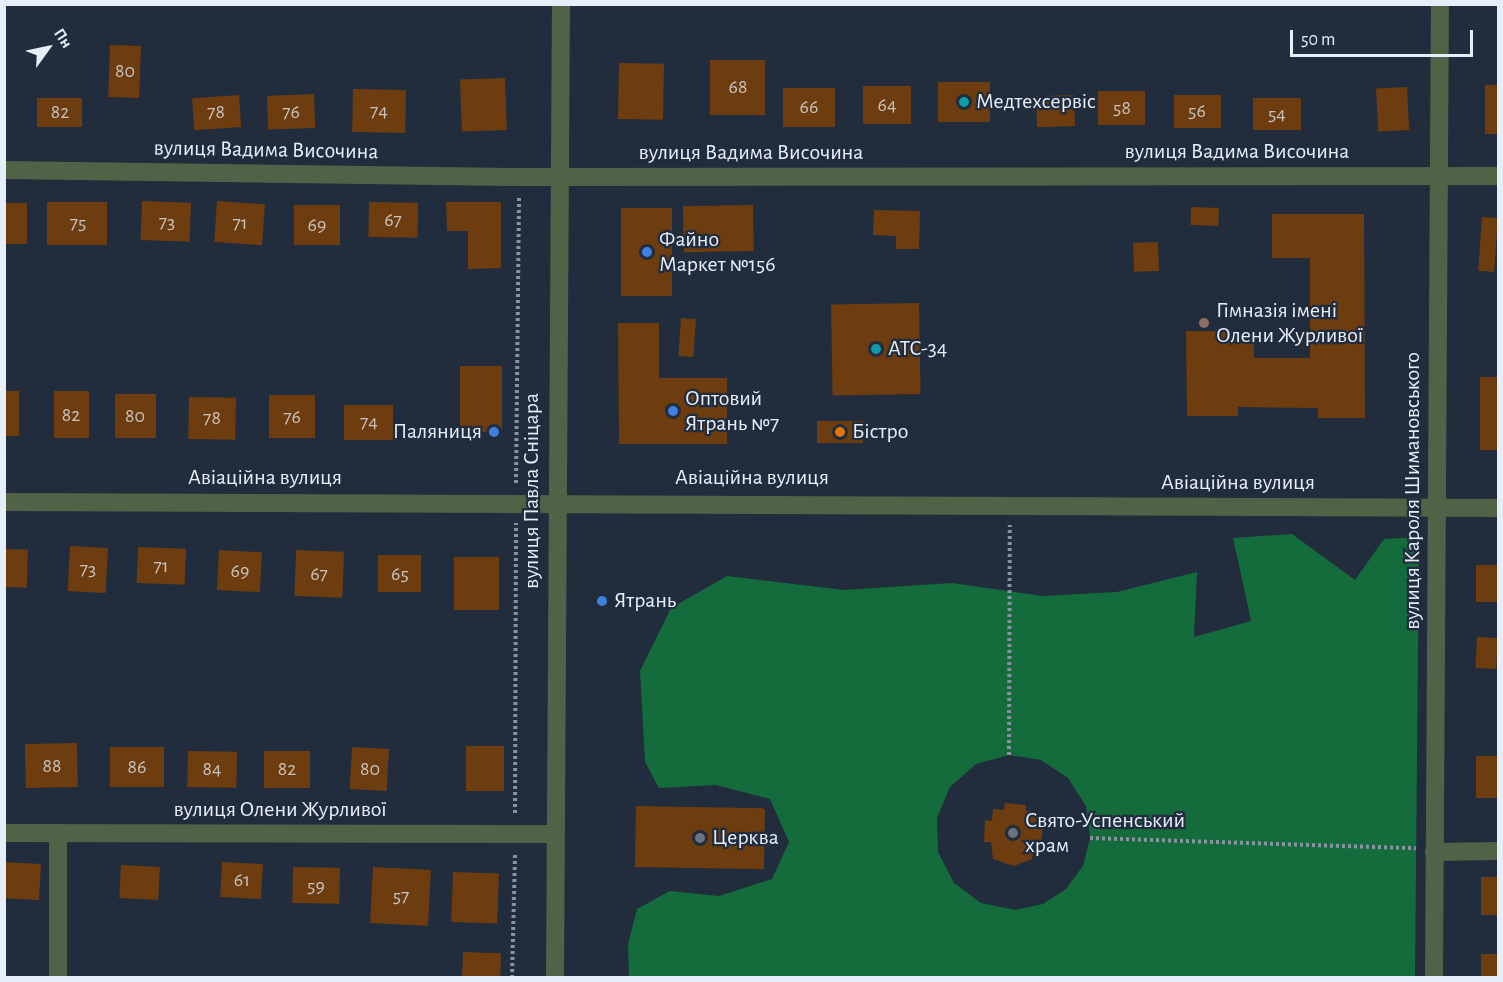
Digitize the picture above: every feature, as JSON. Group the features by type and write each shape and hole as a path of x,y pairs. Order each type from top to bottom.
{"street":[{"name":"вулиця Павла Сніцара","path":"555,978 556,502 561,4"},
{"name":"вулиця Кароля Шимановського","path":"1434,978 1440,4"},
{"name":"вулиця Вадима Височина","path":"4,170 519,177 1498,176"},
{"name":"Авіаційна вулиця","path":"4,502 516,501 1498,508"},
{"name":"вулиця Олени Журливої","path":"4,833 555,834"},
{"path":"58,834 58,978"},
{"path":"1434,852 1498,851"}],"path":[{"path":"512,978 519,177"},
{"path":"1009,755 1010,505"},
{"path":"1090,838 1400,846 1434,852"}],"green space":[{"path":"1292,534 1355,580 1384,539 1419,537 1415,977 629,977 628,944 637,909 670,891 719,896 772,879 789,842 770,799 716,785 659,788 645,762 640,671 671,608 727,576 844,590 952,583 1043,596 1117,592 1197,572 1194,637 1251,621 1233,538","holes":["1009,755 1041,760 1068,778 1086,806 1090,838 1083,866 1066,889 1043,904 1015,910 981,903 954,883 938,852 937,818 950,787 976,764"]}],"building":[{"path":"110,45 141,46 139,98 108,97"},
{"path":"710,60 765,60 765,115 710,115"},
{"path":"619,63 664,64 663,120 618,119"},
{"path":"505,78 507,130 462,132 460,80"},
{"name":"Медтехсервіс","path":"938,82 990,82 990,122 938,122"},
{"path":"1485,85 1498,85 1498,134 1485,134"},
{"path":"863,86 911,86 911,124 863,124"},
{"path":"1407,87 1409,130 1378,132 1376,89"},
{"path":"783,88 835,88 835,127 783,127"},
{"path":"353,89 406,90 405,133 352,132"},
{"path":"1098,91 1145,91 1145,125 1098,125"},
{"path":"314,94 315,128 268,130 267,96"},
{"path":"239,95 241,127 194,130 192,98"},
{"path":"1074,95 1075,126 1037,127 1036,96"},
{"path":"1174,95 1221,95 1221,128 1174,128"},
{"path":"37,98 82,98 82,127 37,127"},
{"path":"1253,98 1301,98 1301,130 1253,130"},
{"path":"142,201 191,203 190,242 141,240"},
{"path":"217,201 265,204 262,245 214,242"},
{"path":"47,202 107,202 107,245 47,245"},
{"path":"369,202 418,203 417,238 368,237"},
{"path":"446,202 501,202 501,268 468,269 468,231 447,231"},
{"path":"4,203 27,203 27,244 4,244"},
{"path":"294,205 340,205 340,245 294,245"},
{"path":"753,205 754,251 684,252 683,206"},
{"path":"1191,207 1219,208 1218,226 1190,225"},
{"name":"Файно Маркет №156","path":"621,208 672,208 672,296 621,296"},
{"path":"874,210 920,211 919,249 896,249 896,236 873,235"},
{"path":"1272,214 1364,214 1365,418 1318,418 1318,408 1238,407 1238,416 1187,416 1186,331 1254,331 1254,358 1310,358 1310,258 1272,258"},
{"path":"1482,217 1498,218 1494,272 1478,271"},
{"path":"1158,242 1159,271 1134,272 1133,243"},
{"name":"АТС-34","path":"919,303 921,394 833,396 831,305"},
{"path":"681,318 696,319 693,357 678,356"},
{"name":"Оптовий Ятрань №7","path":"618,323 659,323 659,378 727,378 727,444 619,444"},
{"path":"460,366 502,366 502,432 460,432"},
{"path":"1480,377 1498,377 1498,450 1480,450"},
{"path":"4,391 19,391 19,436 4,436"},
{"path":"54,391 89,391 89,438 54,438"},
{"path":"115,394 156,394 156,438 115,438"},
{"path":"269,395 315,395 315,438 269,438"},
{"path":"189,397 236,398 235,440 188,439"},
{"path":"344,405 393,405 393,440 344,440"},
{"name":"Бістро","path":"817,421 863,421 863,443 817,443"},
{"path":"70,546 108,548 106,593 68,591"},
{"path":"138,547 186,549 185,585 137,583"},
{"path":"4,549 28,550 27,588 4,587"},
{"path":"219,550 262,552 260,592 217,590"},
{"path":"296,550 344,552 342,598 294,596"},
{"path":"378,555 421,555 421,592 378,592"},
{"path":"454,557 499,557 499,610 454,610"},
{"path":"1476,565 1498,565 1498,602 1476,602"},
{"path":"1477,637 1498,638 1496,669 1475,668"},
{"path":"77,743 78,787 26,788 25,744"},
{"path":"466,746 504,746 504,791 466,791"},
{"path":"110,747 164,747 164,787 110,787"},
{"path":"352,747 389,749 387,791 350,789"},
{"path":"188,751 237,752 236,788 187,787"},
{"path":"264,751 310,751 310,788 264,788"},
{"path":"1476,756 1498,756 1498,798 1476,798"},
{"name":"Свято-Успенський храм","path":"1005,803 1026,805 1026,811 1037,812 1036,823 1043,823 1041,845 1035,844 1032,859 1014,866 993,859 991,842 984,842 985,820 992,821 993,809 1004,810"},
{"name":"Церква","path":"636,806 765,808 764,869 635,867"},
{"path":"4,862 41,864 39,900 4,898"},
{"path":"222,862 263,864 261,899 220,897"},
{"path":"121,865 160,867 158,900 119,898"},
{"path":"293,867 340,868 339,904 292,903"},
{"path":"373,867 431,870 428,926 370,923"},
{"path":"453,872 499,874 497,924 451,922"},
{"path":"1481,877 1498,877 1498,915 1481,915"},
{"path":"463,952 501,953 500,978 462,978"},
{"path":"1481,954 1498,954 1498,978 1481,978"}],"place":[{"name":"Медтехсервіс","path":"964,102"},
{"name":"Файно Маркет №156","path":"647,252"},
{"name":"Гімназія імені Олени Журливої","path":"1204,323"},
{"name":"АТС-34","path":"876,349"},
{"name":"Оптовий Ятрань №7","path":"673,411"},
{"name":"Паляниця","path":"494,432"},
{"name":"Бістро","path":"840,432"},
{"name":"Ятрань","path":"602,601"},
{"name":"Свято-Успенський храм","path":"1013,833"},
{"name":"Церква","path":"700,838"}]}
